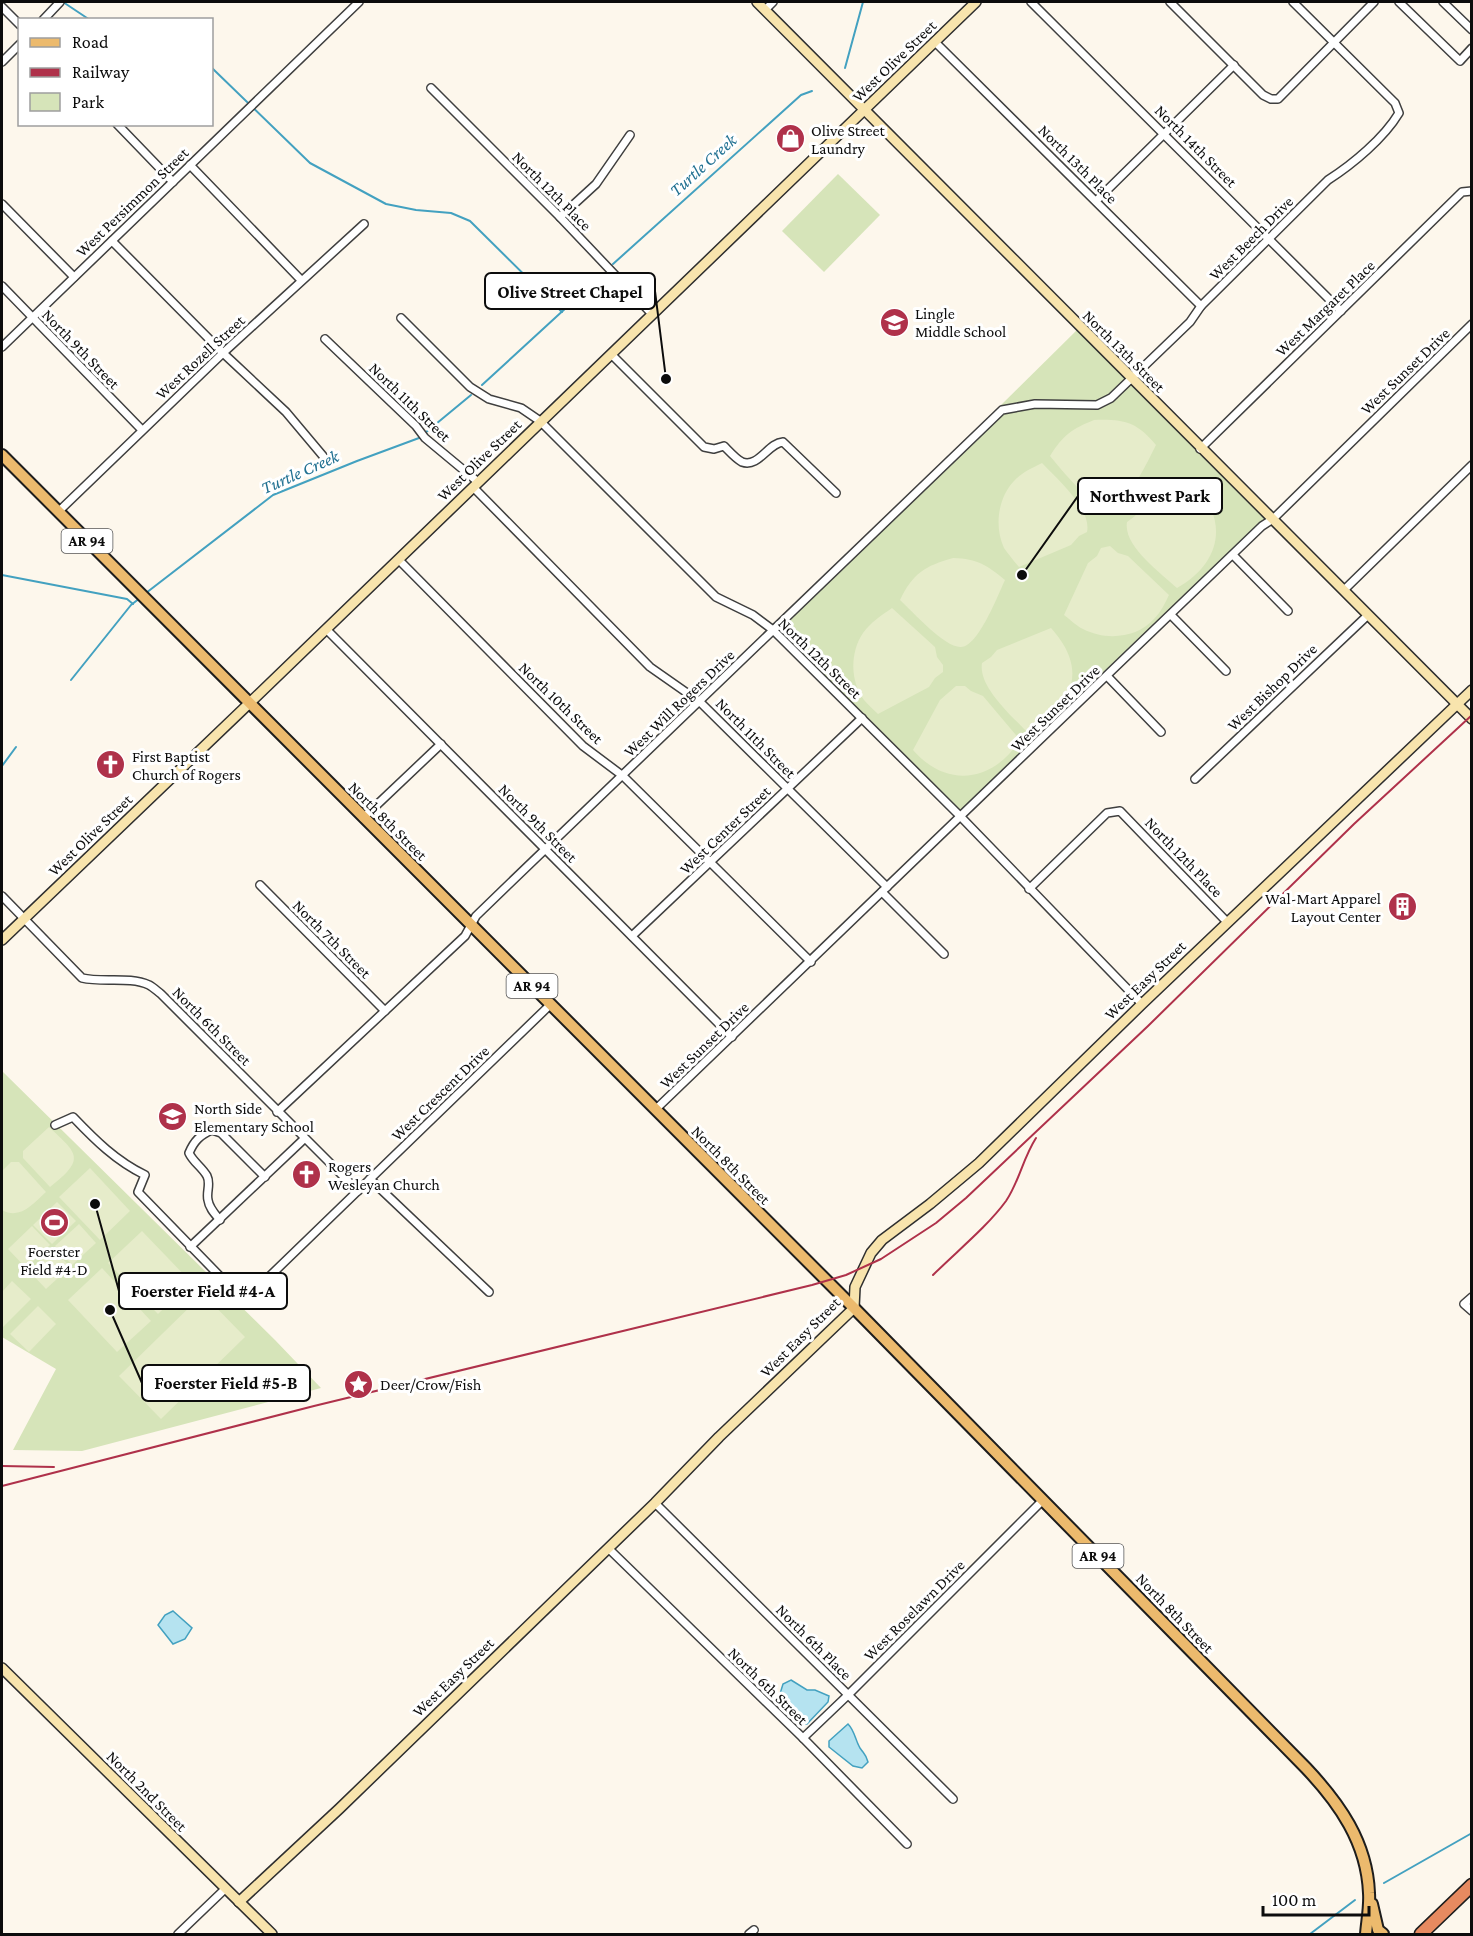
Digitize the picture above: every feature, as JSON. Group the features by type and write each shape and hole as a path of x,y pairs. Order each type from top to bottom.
{"highway":[{"path":"1421,1935 1472,1885"},
{"path":"1432,1935 1472,1895"}],"main road":[{"name":"North 13th Street","path":"757,2 1200,449 1472,719"},
{"name":"West Olive Street","path":"2,940 976,2"},
{"name":"North 8th Street","path":"2,455 854,1308 1331,1795 1349,1824 1362,1855 1370,1895 1366,1935"},
{"name":"West Easy Street","path":"239,1902 339,1809 854,1308 855,1287 871,1253 882,1240 979,1163 1227,922 1472,690"},
{"name":"North 2nd Street","path":"2,1668 272,1935"},
{"path":"1413,1935 1472,1877"},
{"path":"1370,1895 1378,1930 1383,1935"}],"street":[{"path":"45,18 60,2"},
{"name":"West Persimmon Street","path":"2,347 359,2"},
{"path":"765,10 773,2"},
{"name":"North 14th Street","path":"1031,2 1165,133 1341,311"},
{"path":"1170,2 1263,95 1271,99 1278,99 1374,2"},
{"path":"1293,2 1334,42"},
{"path":"1400,2 1460,60 1472,48"},
{"path":"1443,2 1472,30"},
{"path":"2,7 18,23"},
{"name":"North 13th Place","path":"935,42 1201,306"},
{"name":"West Beech Drive","path":"1132,379 1190,322 1201,306 1328,180 1348,166 1393,122 1399,113 1395,103 1334,42"},
{"path":"2,62 18,46"},
{"path":"1096,201 1234,65"},
{"name":"North 12th Place","path":"431,88 560,217 652,314"},
{"path":"119,126 173,182"},
{"path":"560,217 596,184 630,135"},
{"path":"190,165 301,280"},
{"name":"West Margaret Place","path":"1200,449 1462,192 1472,192"},
{"path":"2,204 74,277"},
{"name":"West Rozell Street","path":"58,512 223,353 364,224"},
{"path":"112,241 223,353 286,412 323,456"},
{"name":"North 9th Street","path":"2,286 142,430"},
{"name":"North 12th Street","path":"401,318 470,387 489,399 521,408 540,422 716,597 753,615 773,630 961,817 1142,1004"},
{"name":"West Sunset Drive","path":"656,1110 1262,526 1273,519 1472,324"},
{"name":"North 11th Street","path":"325,339 416,426 425,438 476,484 650,667 700,702 788,789 944,954"},
{"path":"611,354 704,447 714,449 724,446 742,462 752,462 776,442 783,442 836,493"},
{"name":"West Will Rogers Drive","path":"277,1112 465,936 470,924 545,849 1002,410 1035,404 1097,405 1111,398 1132,379"},
{"path":"1344,590 1472,465"},
{"path":"1233,555 1288,611"},
{"name":"North 10th Street","path":"399,560 583,746 623,776 811,962"},
{"path":"1171,615 1226,671"},
{"name":"West Bishop Drive","path":"1195,779 1368,615"},
{"name":"North 9th Street","path":"326,628 732,1036"},
{"path":"1107,676 1161,732"},
{"name":"West Center Street","path":"632,936 862,718"},
{"path":"363,818 441,744"},
{"name":"North 12th Place","path":"1029,889 1107,813 1120,811 1227,922"},
{"name":"North 7th Street","path":"260,885 385,1011"},
{"name":"North 6th Street","path":"2,896 82,978 94,981 131,981 149,985 160,994 358,1191"},
{"name":"West Crescent Drive","path":"190,1247 244,1301 551,1004"},
{"path":"56,1125 73,1117 95,1140 125,1165 145,1175 138,1192 190,1247 304,1139"},
{"path":"220,1220 212,1211 207,1198 209,1184 206,1176 193,1162 189,1153 194,1142 203,1133 212,1130 220,1133 265,1177"},
{"path":"370,1179 489,1292"},
{"path":"1472,1297 1464,1304 1472,1311"},
{"name":"West Roselawn Drive","path":"803,1738 1043,1500"},
{"name":"North 6th Place","path":"655,1503 953,1799"},
{"name":"North 6th Street","path":"609,1548 803,1738 907,1844"},
{"path":"178,1935 225,1889"}],"green space":[{"path":"838,174 880,215 824,272 782,231"},
{"path":"1079,328 1273,519 961,817 773,630"},
{"path":"1094,420 1122,421 1143,431 1156,445 1131,490 1111,508 1104,508 1088,497 1050,456 1069,434"},
{"path":"1042,463 1079,504 1087,523 1087,532 1079,536 1071,545 1019,567 1004,548 1001,540 999,513 1004,496 1017,478"},
{"path":"1191,482 1212,510 1216,525 1216,539 1204,566 1177,588 1137,549 1127,531 1127,522 1142,507"},
{"path":"1110,546 1118,553 1128,556 1169,595 1159,613 1147,625 1121,636 1092,633 1080,628 1064,615 1088,563 1097,556 1101,548"},
{"path":"953,558 982,564 1005,580 981,630 967,645 961,647 954,646 938,636 900,600 910,583 921,572"},
{"path":"892,608 935,647 937,657 943,665 943,672 929,687 878,714 859,692 854,675 854,658 863,633 873,622"},
{"path":"1051,628 1069,656 1072,681 1069,692 1056,711 1028,733 1005,710 985,682 982,663 997,650"},
{"path":"956,686 965,686 983,696 1020,740 997,765 983,772 955,775 940,771 913,750 940,700"},
{"path":"2,1071 321,1388 82,1451 13,1450 56,1369 2,1337"},
{"path":"49,1127 72,1150 74,1157 69,1170 50,1187 23,1158 23,1151"},
{"path":"11,1162 19,1162 46,1192 26,1209 15,1213 2,1210 2,1171"},
{"path":"90,1168 130,1211 100,1240 59,1197"},
{"name":"Foerster Field #4-D","path":"57,1202 76,1221 52,1244 33,1225"},
{"path":"79,1224 96,1243 72,1265 55,1246"},
{"path":"32,1226 50,1245 26,1268 8,1249"},
{"path":"142,1231 191,1282 158,1314 108,1263"},
{"path":"53,1248 70,1267 46,1289 29,1271"},
{"path":"102,1268 151,1321 117,1352 68,1300"},
{"path":"12,1281 31,1299 3,1327 2,1292"},
{"path":"203,1294 245,1337 161,1419 119,1376"},
{"path":"38,1306 56,1324 29,1352 10,1334"}],"water":[{"path":"173,1611 192,1628 185,1639 173,1644 158,1625 165,1615"},
{"path":"791,1680 807,1690 815,1690 829,1696 828,1702 807,1724 798,1724 779,1697 783,1684"},
{"path":"848,1724 868,1762 862,1768 853,1766 829,1747 829,1741"}],"waterway":[{"path":"63,2 87,18"},
{"name":"Turtle Creek","path":"845,68 863,2"},
{"path":"213,69 310,163 386,204 416,210 451,213 470,221 562,312"},
{"name":"Turtle Creek","path":"613,264 801,95 812,91"},
{"name":"Turtle Creek","path":"482,385 604,273"},
{"name":"Turtle Creek","path":"425,433 471,395"},
{"name":"Turtle Creek","path":"146,593 273,495 419,438"},
{"path":"2,575 127,599 133,604"},
{"name":"Turtle Creek","path":"71,680 131,605 140,598"},
{"name":"Turtle Creek","path":"2,766 16,747"},
{"path":"1384,1883 1472,1833"},
{"path":"1310,1934 1355,1900"}],"railway":[{"path":"2,1486 314,1406 812,1285 846,1275 881,1259 936,1223 966,1198 1148,1026 1354,824 1472,715"},
{"path":"933,1275 981,1230 1006,1201 1036,1138"},
{"path":"2,1466 54,1467"}],"place":[{"name":"Olive Street Laundry","path":"790,139"},
{"name":"Lingle Middle School","path":"894,322"},
{"name":"Olive Street Chapel","path":"666,379"},
{"name":"Northwest Park","path":"1022,575"},
{"name":"First Baptist Church of Rogers","path":"111,765"},
{"name":"Wal-Mart Apparel Layout Center","path":"1402,907"},
{"name":"North Side Elementary School","path":"173,1117"},
{"name":"Rogers Wesleyan Church","path":"307,1175"},
{"name":"Foerster Field #4-A","path":"95,1204"},
{"name":"Foerster Field #4-D","path":"54,1223"},
{"name":"Foerster Field #5-B","path":"110,1310"},
{"name":"Deer/Crow/Fish","path":"359,1384"}]}
